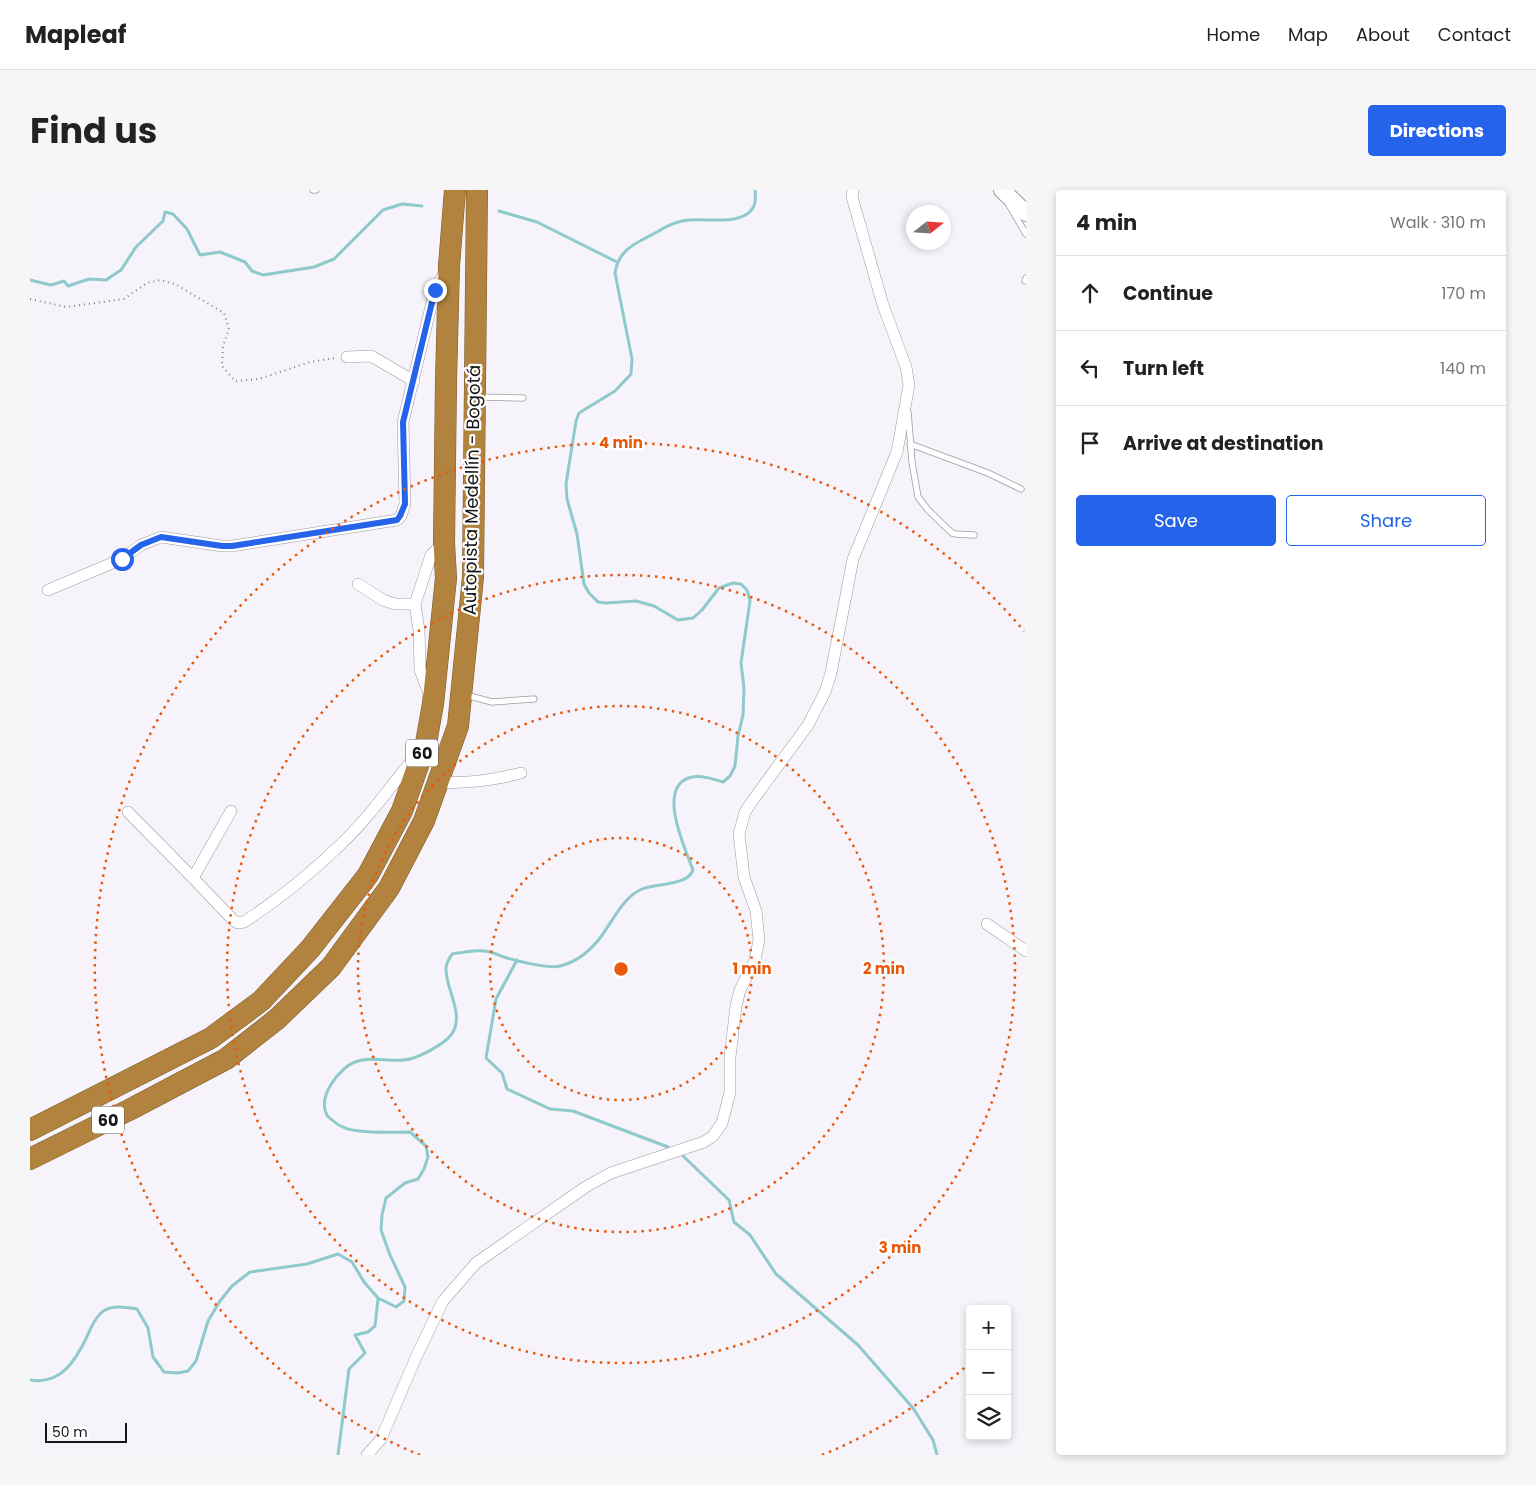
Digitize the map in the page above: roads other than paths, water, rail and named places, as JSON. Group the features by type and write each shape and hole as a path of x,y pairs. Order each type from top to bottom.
{"highway":[{"name":"Autopista Medellín - Bogotá","path":"30,1130 211,1038 261,1001 310,948 368,875 402,811 426,743 434,704 446,578 444,542 449,266 454,190"},
{"name":"Autopista Medellín - Bogotá","path":"30,1159 226,1059 277,1019 331,967 389,888 424,821 458,726 473,577 477,190"}],"main road":[{"path":"1002,190 1026,213"}],"street":[{"path":"367,1455 381,1439 417,1355 443,1301 476,1263 587,1186 612,1173 704,1142 713,1136 722,1123 730,1092 730,1057 736,1006 740,990 754,960 758,940 756,911 744,878 740,834 745,812 808,725 825,692 831,673 853,559 897,452 909,385 906,367 883,306 859,224 852,190"},
{"path":"48,590 122,559 141,545 161,537 232,546 397,520 405,504 403,422 435,290 449,266"},
{"path":"347,357 371,356 414,381"},
{"path":"434,704 420,670 419,630 415,604 432,555 444,542"},
{"path":"358,584 383,600 394,604 415,604"},
{"path":"128,812 233,920 238,923 244,922 274,903 340,846 426,743"},
{"path":"438,782 488,781 520,773"},
{"path":"193,878 231,811"},
{"path":"986,924 1026,950"}],"lane":[{"path":"1002,190 1012,212 1026,234"},
{"path":"907,393 910,444 918,497 928,510 952,532 974,535"},
{"path":"475,397 523,398"},
{"path":"910,444 988,473 1021,489"},
{"path":"461,694 492,702 534,699"}],"waterway":[{"path":"30,1380 47,1380 67,1368 77,1356 97,1318 104,1311 112,1307 137,1309 148,1328 153,1357 164,1372 178,1373 188,1371 196,1361 208,1321 220,1301 232,1286 250,1272 307,1264 338,1254 352,1262 364,1282 378,1298 396,1307 404,1301 405,1287 381,1230 382,1215 386,1198 405,1183 418,1179 428,1157 426,1146 410,1132 366,1132 339,1125 327,1115 325,1108 325,1100 331,1084 342,1070 355,1062 367,1059 409,1059 436,1047 451,1035 455,1027 456,1011 446,968 452,954 485,951 516,961 541,966 560,966 577,959 592,947 618,910 635,893 648,887 685,879 690,875 693,870 679,833 674,804 675,792 681,782 692,777 703,777 723,782 730,776 735,766 738,736 743,715 744,688 741,663 750,601 747,590 741,584 733,583 719,588 702,610 693,618 678,620 654,606 636,601 598,602 589,593 584,584 577,534 567,499 566,484 576,421 579,413 615,391 631,374 632,359 615,273 620,258 636,243 675,223 689,220 733,219 747,214 754,206 755,190"},
{"path":"30,280 51,285 64,281 68,286 89,279 106,280 121,270 136,247 163,221 165,212 173,214 187,229 200,255 220,252 245,262 252,271 263,275 314,267 334,259 383,210 402,204 422,206"},
{"path":"499,211 537,222 617,262"},
{"path":"517,960 496,999 486,1058 502,1073 507,1089 550,1109 573,1111 668,1147"},
{"path":"681,1154 729,1200 734,1222 750,1235 776,1274 858,1345 913,1408 933,1440 937,1455"},
{"path":"338,1455 349,1369 365,1353 355,1335 368,1332 375,1326 378,1299"}]}
